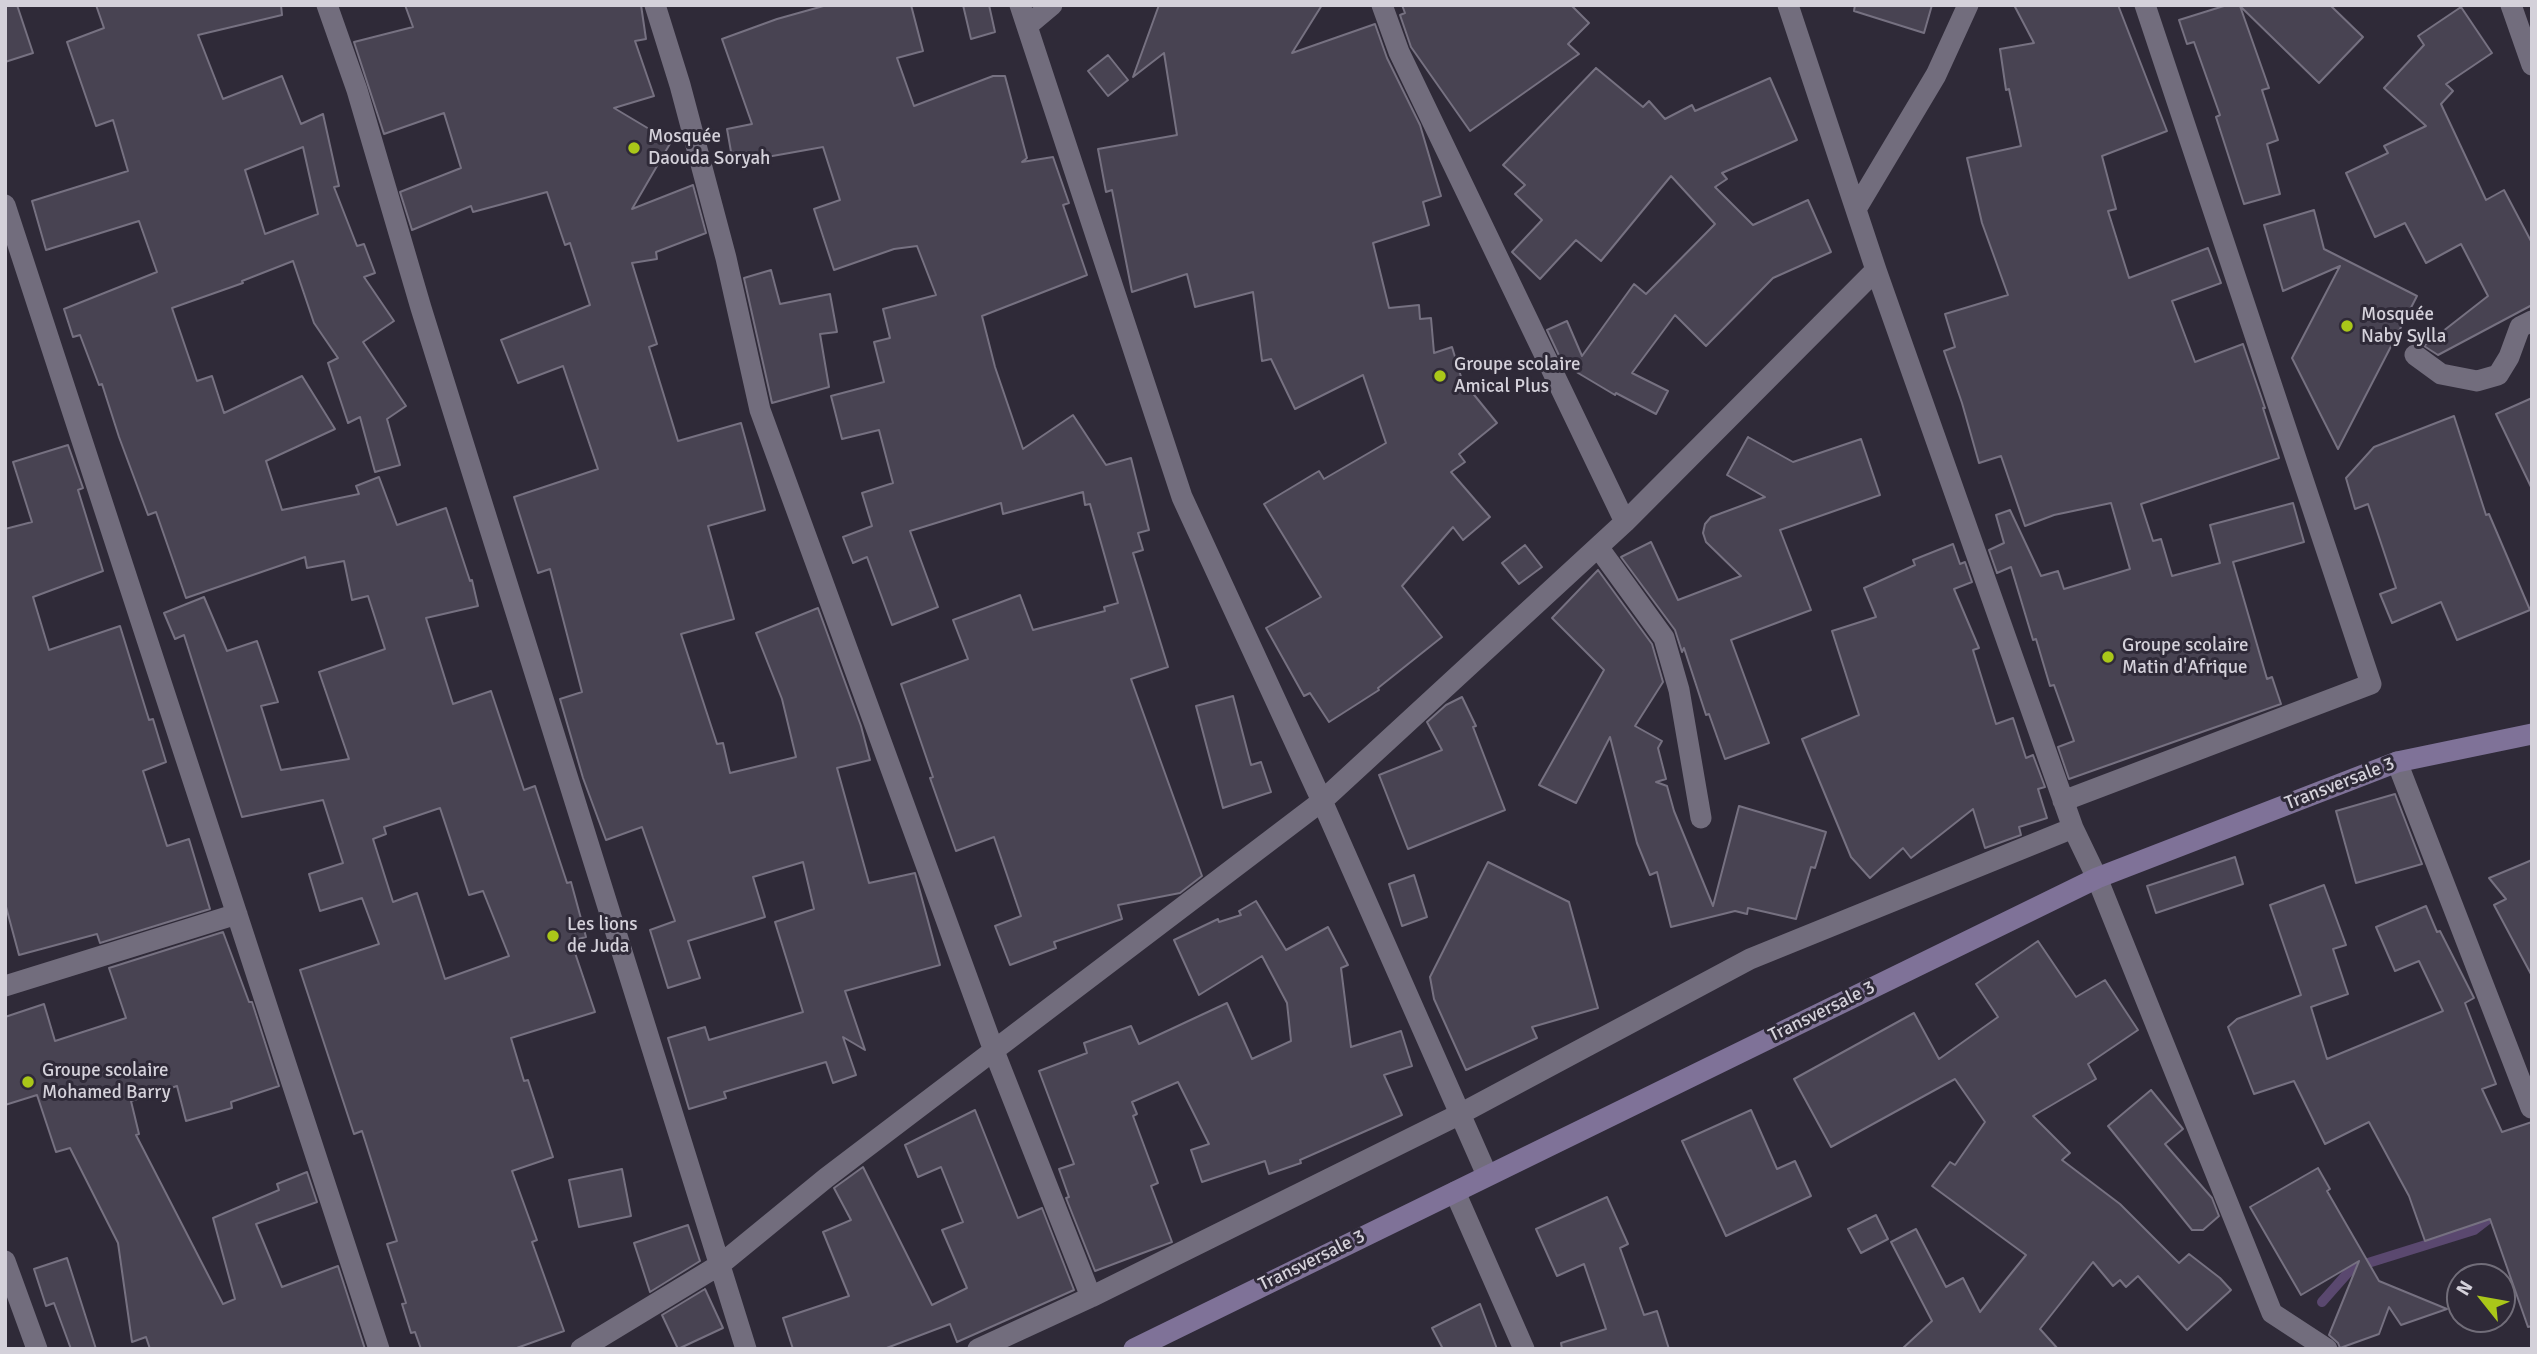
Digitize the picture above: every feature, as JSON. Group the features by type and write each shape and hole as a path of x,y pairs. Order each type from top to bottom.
{"main road":[{"name":"Transversale 3","path":"1138,1348 2096,878 2397,762 2532,734"}],"street":[{"path":"327,5 356,90 421,308 746,1349"},
{"path":"655,5 680,85 726,258 760,411 994,1051 1091,1297"},
{"path":"1052,5 1024,15 1182,498 1322,801 1487,1175"},
{"path":"1382,5 1399,52 1625,522"},
{"path":"1788,5 1876,270 2073,828 2096,878 2272,1313 2327,1349"},
{"path":"1856,209 1936,75 1968,5"},
{"path":"2063,801 2371,684 2145,5"},
{"path":"2511,5 2532,65"},
{"path":"5,205 379,1349"},
{"path":"581,1349 721,1264 826,1178 1322,801 1625,522 1876,270"},
{"path":"2415,355 2441,374 2477,381 2498,375 2509,357 2520,327 2532,321"},
{"path":"1598,547 1664,638 1679,690 1701,818"},
{"path":"2397,762 2531,1108"},
{"path":"978,1349 1091,1297 1460,1114 1750,959 2073,828"},
{"path":"5,986 237,914"},
{"path":"1455,1192 1524,1349"},
{"path":"5,1261 37,1349"}],"building":[{"path":"5,5 17,5 33,53 5,62"},
{"path":"96,5 281,5 282,15 198,35 223,99 282,76 301,124 323,114 339,186 334,187 357,246 364,244 375,273 364,277 394,321 363,342 406,406 387,419 400,465 375,472 360,417 348,423 328,363 338,358 314,323 293,261 242,281 243,283 172,308 197,381 212,376 224,413 302,376 335,429 266,461 282,510 359,494 356,486 379,477 397,525 446,508 470,581 472,580 478,606 426,618 453,704 491,691 524,790 535,786 567,883 571,882 586,937 571,941 595,1012 511,1038 553,1157 512,1171 537,1240 532,1242 564,1331 514,1349 421,1349 415,1332 411,1333 402,1304 406,1303 387,1244 397,1241 362,1131 354,1134 300,970 379,944 362,898 320,911 309,874 343,863 323,800 242,817 184,635 175,639 164,613 204,597 227,651 257,641 278,702 261,706 281,770 349,759 319,672 385,649 368,596 352,600 344,561 307,568 305,557 186,598 156,512 148,515 102,384 99,385 80,335 73,337 64,309 157,272 139,221 46,250 32,201 128,171 113,120 96,126 67,42 104,28","holes":["303,147 318,214 265,234 245,170","440,808 469,895 483,891 509,956 445,979 417,893 393,902 373,839 386,834 384,827"]},
{"path":"405,5 641,5 646,39 635,41 654,96 614,108 671,142 632,209 693,185 706,233 656,252 657,259 632,263 657,344 649,347 678,441 741,423 765,510 708,526 734,619 681,634 717,744 723,743 730,773 796,757 782,699 756,633 818,608 861,726 870,760 837,768 869,883 915,873 940,965 845,991 865,1050 843,1037 856,1075 833,1083 826,1062 724,1092 726,1098 689,1109 668,1038 705,1027 709,1040 803,1012 775,922 814,909 803,862 753,877 765,917 688,941 700,978 668,988 650,930 675,921 642,827 606,840 583,778 560,699 582,692 550,569 538,573 514,497 598,469 563,366 518,383 501,340 590,305 570,243 565,245 547,192 473,212 471,206 412,230 400,192 461,168 444,113 384,134 354,42 413,27"},
{"path":"827,5 911,5 923,51 897,58 914,106 993,76 1005,76 1027,158 1022,162 1053,157 1069,203 1063,205 1087,275 982,316 995,367 1023,449 1073,415 1106,465 1131,458 1149,530 1138,533 1143,550 1133,553 1168,667 1131,679 1202,876 1180,893 1118,905 1122,919 1054,942 1056,948 1010,965 995,926 1021,916 994,837 956,851 901,684 968,659 953,620 1020,595 1033,630 1105,611 1104,607 1118,603 1090,504 1085,505 1083,492 1003,514 1001,503 910,531 938,607 892,625 867,557 853,563 843,537 872,526 862,493 893,483 879,430 842,439 831,396 884,382 874,342 890,338 883,309 936,295 917,246 894,249 834,270 814,209 840,200 823,147 733,163 727,129 752,124 722,39"},
{"path":"963,5 989,5 995,32 971,39"},
{"path":"1159,5 1322,5 1292,53 1375,24 1387,58 1420,125 1441,196 1423,202 1429,225 1373,243 1389,308 1419,305 1420,319 1431,318 1434,353 1452,347 1462,380 1497,423 1459,454 1465,462 1451,472 1490,517 1463,540 1453,527 1402,586 1442,637 1378,688 1379,690 1329,722 1310,693 1304,696 1266,628 1321,597 1264,504 1319,471 1324,479 1386,443 1363,375 1295,409 1271,359 1262,361 1253,292 1195,307 1187,274 1132,292 1112,190 1106,192 1098,149 1177,135 1164,53 1133,77"},
{"path":"1402,5 1571,5 1589,23 1568,44 1579,54 1470,131 1411,47 1400,15 1405,13"},
{"path":"1855,5 1932,5 1924,33 1854,11"},
{"path":"2014,5 2118,5 2167,131 2102,156 2116,209 2108,211 2129,278 2208,248 2221,283 2172,301 2195,362 2243,344 2279,458 2141,504 2153,541 2161,539 2172,576 2220,563 2210,525 2293,503 2304,542 2233,562 2267,679 2272,677 2281,704 2069,779 2058,747 2074,741 2054,685 2050,686 2036,639 2033,640 2011,567 1997,573 1989,550 2004,543 1996,515 2010,510 2041,576 2058,571 2064,589 2130,569 2111,503 2054,515 2025,526 2001,456 1979,463 1944,351 1955,347 1945,314 2008,295 1982,223 1967,158 2021,146 2009,89 2006,90 2000,49 2034,43"},
{"path":"2227,5 2330,5 2363,37 2319,83 2240,6 2269,88 2262,90 2278,140 2267,144 2280,194 2244,204 2216,117 2220,115 2194,42 2187,44 2179,20"},
{"path":"2461,7 2492,53 2446,84 2453,91 2441,104 2486,200 2504,190 2532,243 2532,305 2438,355 2424,346 2488,296 2461,244 2426,263 2405,223 2375,237 2346,173 2388,153 2384,146 2426,126 2384,88 2424,45 2418,36"},
{"path":"1108,55 1128,80 1108,96 1088,71"},
{"path":"1596,68 1643,107 1649,101 1665,119 1692,105 1695,111 1770,78 1797,140 1722,173 1727,179 1715,187 1753,225 1808,200 1831,252 1773,278 1706,346 1675,315 1632,373 1668,391 1656,414 1616,393 1615,395 1563,364 1547,330 1567,321 1582,356 1634,284 1646,294 1715,224 1671,176 1601,261 1576,240 1540,279 1512,252 1542,220 1515,194 1525,185 1503,165"},
{"path":"2314,210 2324,249 2417,296 2338,449 2292,358 2340,266 2283,291 2264,225"},
{"path":"771,270 780,304 830,294 837,332 820,334 829,387 772,403 744,278"},
{"path":"2532,398 2532,489 2496,414"},
{"path":"2454,416 2486,515 2489,514 2530,610 2457,640 2441,602 2392,623 2380,594 2396,588 2368,504 2355,509 2346,478 2374,447"},
{"path":"1748,437 1793,462 1861,439 1880,495 1780,530 1811,610 1731,640 1769,743 1725,759 1675,630 1621,557 1651,542 1678,600 1741,576 1706,542 1703,533 1705,524 1711,517 1765,497 1727,475"},
{"path":"68,445 83,488 78,490 103,571 33,597 49,650 120,626 149,720 153,719 166,762 143,771 167,846 189,839 210,909 100,943 97,934 19,955 5,903 5,529 32,522 13,462"},
{"path":"1953,544 1960,564 1965,562 1972,582 1954,589 1979,648 1973,650 1996,724 2013,718 2026,758 2033,755 2045,787 2038,789 2047,818 2019,827 2021,835 1985,848 1973,809 1911,858 1903,848 1870,878 1851,857 1802,739 1859,715 1832,631 1876,617 1864,588 1915,565 1913,560"},
{"path":"1525,545 1542,567 1519,584 1502,563"},
{"path":"1598,570 1652,644 1663,682 1635,726 1662,741 1658,748 1666,779 1656,782 1667,786 1674,811 1713,906 1739,806 1826,832 1815,868 1811,867 1796,919 1748,908 1747,914 1735,911 1671,927 1657,872 1650,875 1637,843 1610,737 1576,803 1539,785 1604,670 1552,618"},
{"path":"1233,696 1251,765 1261,762 1271,792 1223,808 1196,706"},
{"path":"1462,697 1476,726 1473,727 1505,810 1408,849 1379,775 1442,750 1427,722 1446,705"},
{"path":"2395,794 2422,864 2356,883 2336,811"},
{"path":"2235,857 2243,884 2156,913 2147,886"},
{"path":"2532,860 2532,976 2494,905 2506,899 2489,878"},
{"path":"1488,862 1569,902 1598,1008 1532,1027 1537,1038 1466,1070 1434,999 1430,977"},
{"path":"1414,875 1427,917 1402,926 1389,884"},
{"path":"2324,885 2346,945 2333,949 2348,994 2311,1007 2327,1059 2443,1011 2419,961 2395,971 2376,927 2426,906 2437,932 2440,931 2474,998 2465,1003 2496,1084 2482,1089 2502,1132 2532,1122 2532,1326 2528,1327 2516,1293 2516,1263 2505,1263 2490,1219 2425,1241 2409,1196 2369,1122 2325,1144 2294,1081 2254,1094 2228,1027 2237,1019 2301,995 2270,905"},
{"path":"1256,901 1286,950 1328,927 1348,965 1341,968 1351,1047 1401,1031 1412,1066 1384,1075 1402,1115 1300,1160 1301,1163 1269,1174 1265,1161 1202,1182 1191,1150 1209,1144 1178,1082 1132,1102 1137,1114 1133,1116 1158,1183 1151,1186 1172,1242 1095,1271 1066,1198 1069,1197 1059,1169 1074,1164 1039,1071 1087,1053 1084,1043 1131,1026 1139,1044 1227,1003 1252,1059 1291,1041 1287,1003 1262,956 1199,995 1174,940 1218,919 1219,922 1241,915 1239,911"},
{"path":"223,932 249,1002 252,1002 279,1086 231,1102 232,1108 186,1121 177,1086 131,1101 139,1134 136,1135 223,1304 235,1299 213,1218 279,1190 277,1184 307,1172 317,1202 256,1224 282,1287 338,1266 365,1349 150,1349 146,1337 132,1342 118,1243 70,1148 56,1152 37,1095 5,1105 5,1017 44,1004 55,1041 126,1018 109,968"},
{"path":"2038,941 2076,997 2105,980 2138,1030 2088,1064 2096,1079 2033,1116 2070,1153 2062,1160 2120,1204 2179,1263 2189,1254 2231,1290 2187,1330 2138,1276 2126,1287 2120,1280 2113,1286 2093,1262 2040,1329 2058,1349 1902,1349 1932,1321 1891,1242 1916,1229 1946,1287 1963,1278 1980,1312 2026,1255 1932,1186 1950,1162 1955,1165 1985,1122 1955,1079 1831,1147 1794,1079 1914,1013 1939,1059 1998,1017 1976,984"},
{"path":"2151,1090 2183,1129 2165,1144 2212,1198 2219,1216 2203,1230 2192,1230 2108,1126"},
{"path":"975,1110 1018,1218 1042,1208 1074,1290 957,1342 950,1324 884,1349 793,1349 783,1318 849,1296 823,1232 851,1220 834,1188 863,1167 932,1305 967,1288 942,1230 963,1222 941,1167 918,1177 905,1145"},
{"path":"1751,1110 1777,1169 1795,1161 1811,1196 1726,1236 1682,1141"},
{"path":"2318,1168 2330,1189 2327,1191 2379,1281 2446,1309 2401,1325 2389,1307 2379,1334 2340,1348 2329,1335 2359,1261 2301,1295 2250,1207"},
{"path":"622,1169 631,1216 579,1227 569,1180"},
{"path":"1607,1197 1628,1244 1620,1248 1644,1315 1657,1311 1669,1349 1562,1349 1561,1343 1606,1329 1584,1264 1557,1276 1536,1229"},
{"path":"1876,1215 1888,1239 1861,1253 1848,1229"},
{"path":"688,1225 700,1261 650,1292 634,1243"},
{"path":"67,1258 96,1349 71,1349 54,1303 46,1306 34,1269"},
{"path":"705,1289 723,1328 678,1349 662,1315"},
{"path":"1480,1304 1497,1349 1443,1349 1432,1328"}],"waterway":[{"path":"2322,1302 2352,1268 2474,1230 2496,1213"}],"place":[{"name":"Mosquée Daouda Soryah","path":"634,148"},
{"name":"Mosquée Naby Sylla","path":"2347,326"},
{"name":"Groupe scolaire Amical Plus","path":"1440,376"},
{"name":"Groupe scolaire Matin d'Afrique","path":"2108,657"},
{"name":"Les lions de Juda","path":"553,936"},
{"name":"Groupe scolaire Mohamed Barry","path":"28,1082"}]}
